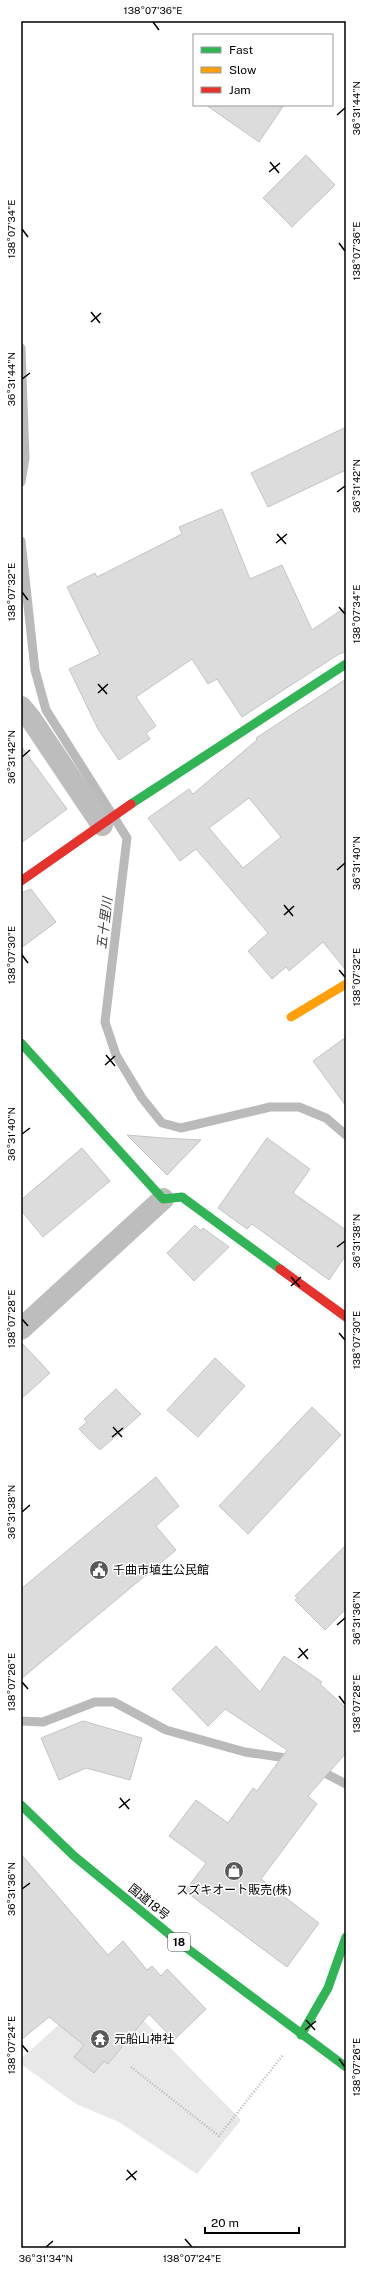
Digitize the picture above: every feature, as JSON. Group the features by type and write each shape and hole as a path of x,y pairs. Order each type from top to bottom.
{"main road":[{"path":"21,881 125,808 346,664"},
{"path":"291,1017 346,984"},
{"path":"21,1043 163,1199 182,1197 346,1317"},
{"name":"国道18号","path":"21,1805 74,1856 180,1943 301,2035 346,2067"},
{"path":"301,2035 315,2016 334,1972 346,1937"}],"street":[{"path":"21,707 31,719 103,824"},
{"path":"21,1329 163,1199"}],"path":[{"path":"131,2067 219,2136 288,2050"}],"shaded area":[{"path":"106,1982 241,2120 197,2174 119,2122 76,2104 21,2064 21,2059"}],"building":[{"path":"207,106 283,106 259,142"},
{"path":"306,155 335,185 292,227 263,198"},
{"path":"346,427 346,470 268,507 251,473"},
{"path":"222,509 250,579 282,565 312,630 346,607 346,652 339,654 242,717 217,679 208,684 192,659 136,697 156,726 146,733 150,739 119,760 98,729 69,669 100,654 67,587 95,573 97,577 182,534 179,527"},
{"path":"346,679 346,970 323,942 289,971 286,967 272,979 248,951 268,933 196,849 180,861 148,818 189,789 193,794 257,740 256,738","holes":["249,798 281,837 243,868 209,828"]},
{"path":"21,746 67,809 21,843"},
{"path":"31,889 56,922 21,948 21,893"},
{"path":"346,1037 346,1106 313,1061"},
{"path":"127,1135 163,1138 201,1140 167,1175"},
{"path":"267,1138 310,1169 293,1193 346,1230 346,1255 329,1280 252,1224 247,1229 218,1208"},
{"path":"82,1148 110,1181 43,1237 21,1210 21,1200"},
{"path":"195,1225 201,1231 203,1228 229,1247 194,1281 167,1253"},
{"path":"21,1342 50,1373 21,1399"},
{"path":"215,1358 245,1386 198,1437 167,1410"},
{"path":"116,1389 141,1414 100,1450 79,1429 87,1422 84,1419"},
{"path":"312,1407 341,1435 248,1534 219,1506"},
{"name":"千曲市埴生公民館","path":"156,1477 179,1506 156,1526 176,1550 21,1679 21,1589"},
{"path":"346,1545 346,1609 325,1630 295,1600 298,1598 295,1596"},
{"path":"216,1646 260,1692 284,1656 322,1682 320,1684 346,1708 346,1753 308,1796 317,1804 261,1879 319,1923 287,1967 185,1891 206,1863 169,1836 196,1800 228,1823 253,1788 257,1791 287,1750 225,1709 208,1726 172,1689"},
{"path":"83,1721 142,1738 130,1780 86,1768 59,1780 41,1738"},
{"path":"21,1854 108,1955 123,1941 147,1970 152,1966 161,1976 167,1969 206,2009 174,2040 149,2014 108,2064 104,2061 94,2073 74,2057 84,2045 49,2017 21,2040"}],"waterway":[{"name":"五十里川","path":"21,348 25,458 21,482"},
{"name":"五十里川","path":"21,541 35,670 46,710 127,838 105,1022 116,1055 142,1098 162,1123 181,1128 270,1107 299,1107 326,1118 346,1135"},
{"path":"21,1721 43,1722 95,1702 114,1702 166,1730 245,1752 293,1759"},
{"path":"317,1769 346,1784"}],"traffic: fast":[{"path":"131,804 346,664"},
{"path":"21,1043 163,1199 182,1197 280,1269"},
{"path":"21,1805 74,1856 180,1943 346,2067"},
{"path":"301,2035 328,1988 346,1937"}],"traffic: slow":[{"path":"291,1017 346,984"}],"traffic: jam":[{"path":"21,881 131,804"},
{"path":"280,1269 346,1317"}],"place":[{"name":"千曲市埴生公民館","path":"99,1570"},
{"name":"スズキオート販売(株)","path":"234,1871"},
{"name":"元船山神社","path":"100,2039"}]}
